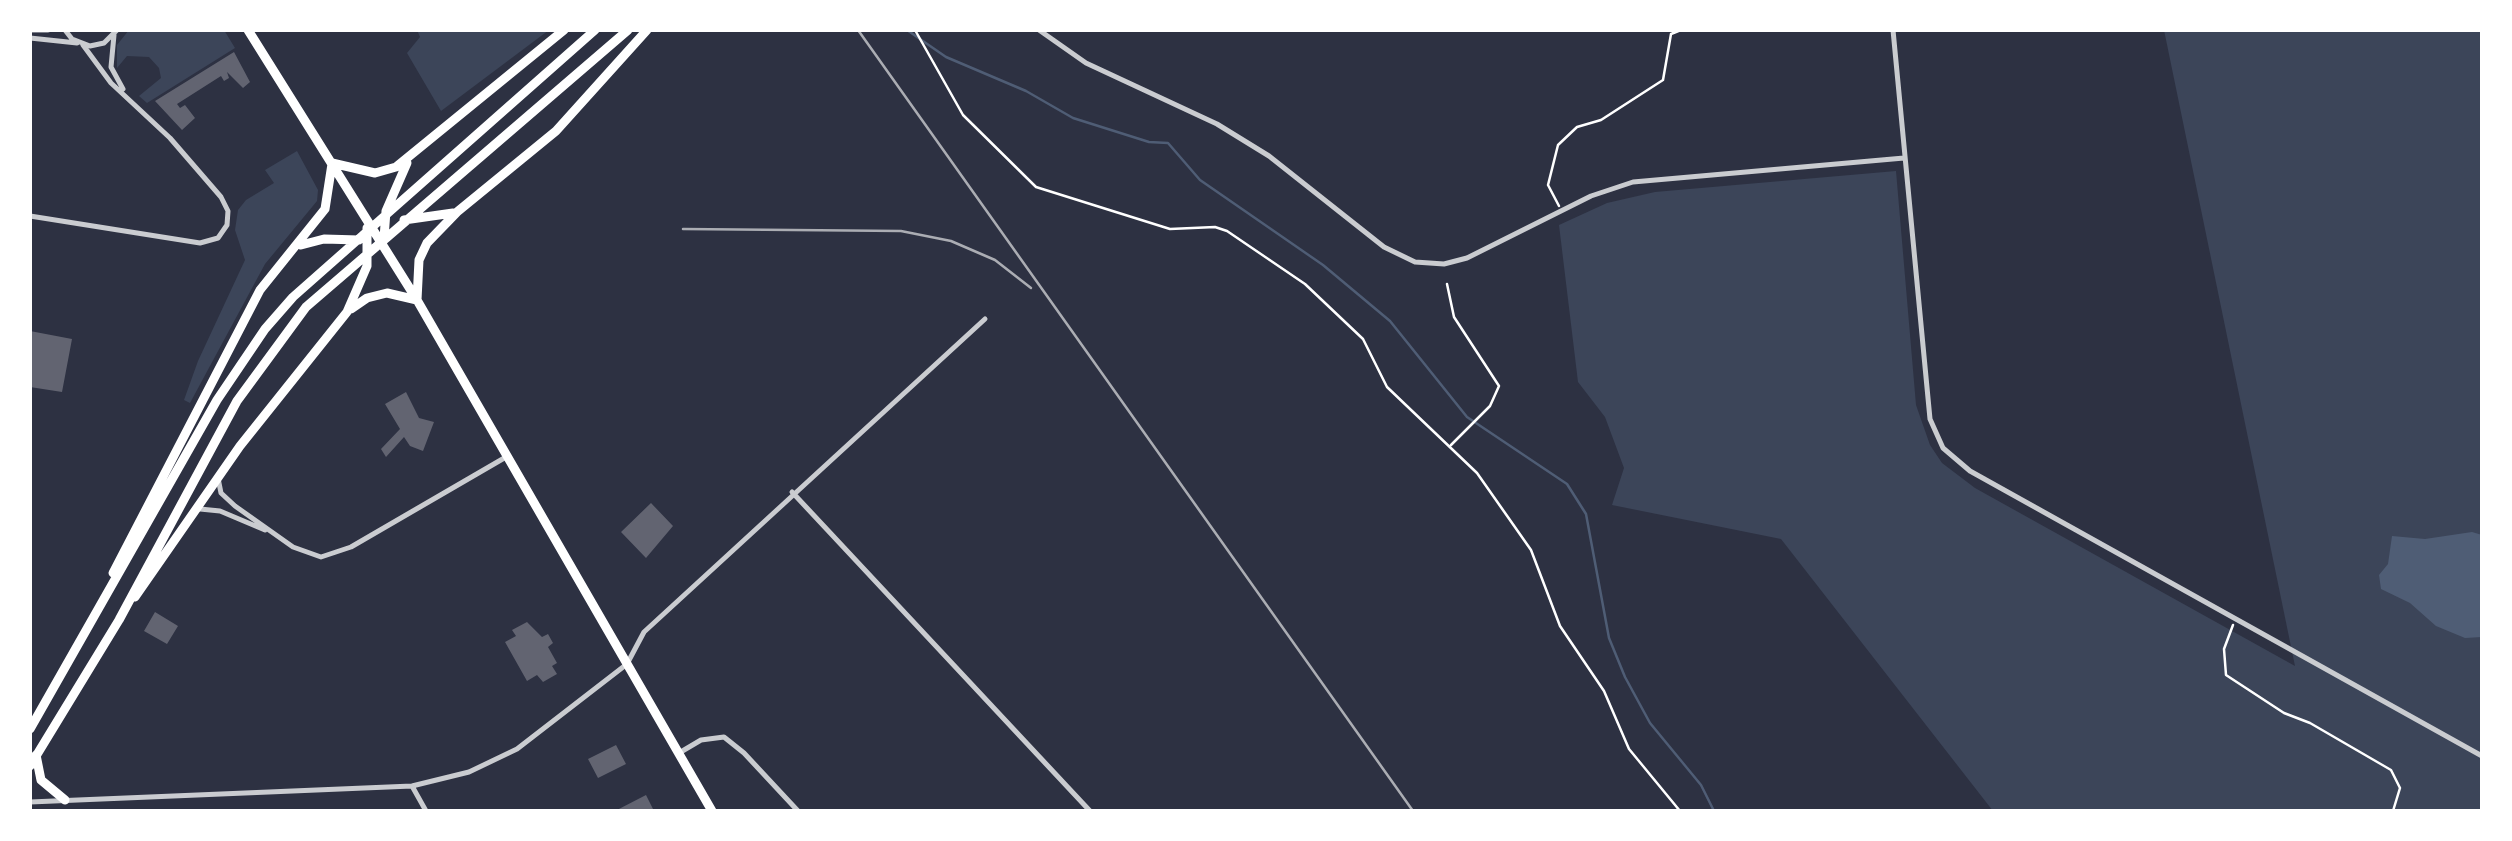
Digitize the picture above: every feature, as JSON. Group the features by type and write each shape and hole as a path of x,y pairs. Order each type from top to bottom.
{"main road":[{"path":"248,30 417,300 712,811"},
{"path":"332,163 378,172 412,157 564,30"},
{"path":"30,729 217,400 293,297 595,30"},
{"path":"119,620 237,401 306,307 628,30"},
{"path":"417,300 418,260 427,242 457,212 556,131 647,30"},
{"path":"386,252 385,218 394,186 412,157"},
{"path":"74,652 157,482 260,290 298,246 329,200 332,163"},
{"path":"359,206 385,218 428,220 457,212"},
{"path":"30,766 119,620 218,476 347,312 364,277 368,242 359,206"},
{"path":"298,246 324,239 368,242 386,252"},
{"path":"347,312 367,298 387,293 417,300"},
{"path":"36,755 42,780 65,800"}],"street":[{"path":"30,30 48,30"},
{"path":"30,216 200,244 212,241 226,228 229,215 221,197 111,83 82,44 66,30"},
{"path":"1039,30 1094,67 1217,124 1268,156 1384,247 1415,262 1444,264 1467,258 1562,210 1633,182 1904,158"},
{"path":"1893,30 1930,420 1943,448 1970,472 2482,756"},
{"path":"30,38 104,44 116,32"},
{"path":"116,32 111,67 127,96"},
{"path":"30,802 412,786 469,772 517,749 627,664 644,632 984,319"},
{"path":"218,476 226,498 267,531 302,552 321,557 333,554 506,457"},
{"path":"792,492 1090,811"},
{"path":"196,509 220,511 267,531"},
{"path":"679,754 701,740 724,737 798,811"},
{"path":"412,786 426,811"}],"path":[{"path":"915,30 941,82 987,142 1036,187 1170,229 1214,227 1292,274 1363,339 1386,388 1477,473 1531,550 1560,626 1604,691 1629,749 1680,811"},
{"path":"1562,210 1548,186 1558,145 1577,127 1601,120 1663,80 1671,34 1681,30"},
{"path":"1447,284 1454,317 1499,386 1490,406 1450,446"},
{"path":"2236,619 2224,650 2226,674 2284,713 2310,723 2391,770 2400,788 2393,811"}],"shaded area":[{"path":"129,30 224,30 235,48 147,103 139,96 161,78 159,68 149,57 127,56 117,68 117,45"},
{"path":"417,30 549,30 441,111 407,53 420,37"},
{"path":"2164,30 2482,30 2482,811 1993,811 1781,539 1612,505 1624,468 1605,417 1578,382 1559,225 1607,203 1655,192 1896,171 1916,405 1930,445 1942,463 1975,488 2295,666"},
{"path":"297,151 318,190 317,201 265,264 190,403 184,400 198,361 245,260 235,230 238,210 246,200 274,183 265,170"},
{"path":"2472,532 2482,535 2482,637 2465,638 2436,626 2410,603 2381,589 2379,575 2388,564 2392,536 2425,539"}],"building":[{"path":"234,52 250,82 243,88 227,72 229,78 224,81 221,76 177,104 180,108 185,105 195,118 182,130 155,101"},
{"path":"30,331 72,339 62,392 30,387"},
{"path":"406,392 419,418 434,422 423,451 410,446 404,437 386,457 381,449 400,429 385,404"},
{"path":"651,503 673,526 646,558 621,532"},
{"path":"155,612 178,626 167,644 144,631"},
{"path":"527,622 542,637 548,634 553,643 548,647 557,663 552,666 557,674 543,682 537,675 527,681 505,642 516,636 512,630"},
{"path":"616,745 626,764 598,778 588,759"},
{"path":"646,795 654,811 615,811"}],"waterway":[{"path":"907,30 946,57 1026,91 1073,118 1149,142 1168,143 1200,180 1323,265 1390,321 1467,417 1567,484 1586,514 1609,638 1625,677 1650,723 1701,785 1714,811"}],"railway":[{"path":"858,30 1413,811"},
{"path":"683,229 901,231 951,241 995,260 1031,288"}]}
